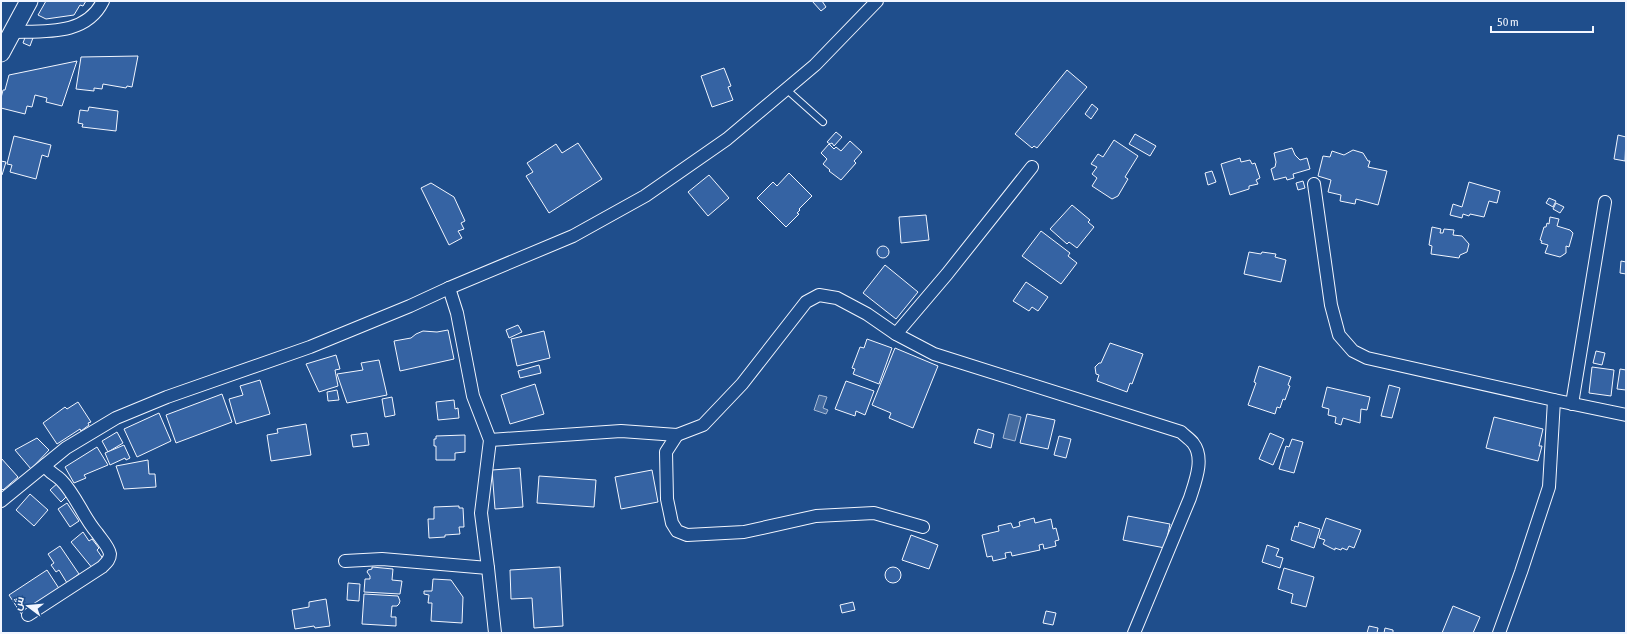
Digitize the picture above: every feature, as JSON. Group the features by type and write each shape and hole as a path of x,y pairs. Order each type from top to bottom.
{"street":[{"path":"1,53 28,1"},
{"path":"11,32 64,30 86,22 98,11 103,1"},
{"path":"1,501 66,448 116,418 167,397 310,347 410,306 573,236 645,196 726,139 815,65 877,1"},
{"path":"896,334 947,274 1032,167"},
{"path":"1314,184 1331,305 1339,335 1353,351 1367,358 1626,415"},
{"path":"1572,404 1605,202"},
{"path":"449,288 458,313 473,396 490,440 481,513 495,633"},
{"path":"490,440 621,431 677,435 703,425 742,384 806,302 819,295 837,298 867,314 896,334 934,354 1181,432 1194,444 1199,458 1190,498 1134,633"},
{"path":"1499,633 1549,487 1554,400"},
{"path":"677,435 666,452 667,499 672,523 677,531 687,535 700,536 744,532 816,516 874,514 923,527"},
{"path":"28,615 102,567 109,560 110,554 85,517 72,493 60,478 49,472 45,465"},
{"path":"345,561 382,559 488,568"}],"lane":[{"path":"786,89 823,122"}],"water":[{"path":"819,395 827,397 823,408 828,410 826,414 814,410"},
{"path":"1009,414 1021,417 1015,441 1003,438"}],"building":[{"path":"46,1 86,1 83,6 80,5 74,15 46,19 38,15"},
{"path":"812,1 822,1 826,7 821,11"},
{"path":"27,32 34,35 30,46 23,43"},
{"path":"138,56 132,87 127,86 126,88 103,84 102,89 94,88 94,91 76,89 81,57"},
{"path":"77,61 62,106 46,102 47,98 35,95 32,107 27,106 25,114 1,108 1,98 9,75"},
{"path":"724,68 731,86 728,87 733,100 712,107 701,76"},
{"path":"1067,70 1087,87 1037,148 1034,146 1032,148 1015,134"},
{"path":"1092,104 1098,109 1091,119 1085,114"},
{"path":"89,107 118,111 116,131 82,127 83,124 78,123 80,110 88,111"},
{"path":"836,132 842,137 834,146 832,143 830,144 827,142"},
{"path":"1135,134 1156,146 1150,156 1129,144"},
{"path":"1618,135 1626,137 1625,161 1614,159"},
{"path":"14,136 51,145 48,157 42,155 36,179 10,172 12,165 7,164"},
{"path":"1114,140 1138,156 1125,177 1128,179 1118,196 1112,199 1092,186 1097,178 1092,174 1097,167 1091,164 1098,154 1103,157"},
{"path":"850,141 862,152 854,161 856,163 841,180 829,171 830,170 823,164 827,159 821,153 829,144 834,149 836,147 841,151"},
{"path":"578,143 602,179 549,213 526,176 533,172 527,163 556,144 562,153"},
{"path":"1292,148 1295,155 1300,160 1307,158 1310,169 1293,174 1294,178 1287,180 1286,177 1274,180 1271,169 1275,167 1276,162 1274,153"},
{"path":"1353,150 1363,153 1368,161 1370,161 1368,167 1387,171 1378,205 1356,199 1355,204 1340,201 1341,195 1328,192 1331,180 1318,176 1323,156 1330,157 1332,151 1344,155"},
{"path":"1240,158 1241,162 1250,160 1252,164 1255,163 1260,178 1256,180 1258,184 1249,186 1249,189 1230,195 1221,164"},
{"path":"1,161 6,162 2,175 1,175"},
{"path":"1212,171 1216,182 1208,185 1205,173"},
{"path":"789,173 812,196 799,209 800,210 797,213 799,214 786,227 757,198 773,182 777,186"},
{"path":"709,175 729,198 708,216 688,192"},
{"path":"1303,181 1305,188 1298,190 1296,183"},
{"path":"1469,182 1500,191 1497,203 1489,201 1484,217 1463,214 1462,218 1450,215 1453,204 1462,207"},
{"path":"431,183 454,197 465,221 461,223 464,229 458,231 462,238 449,245 421,188"},
{"path":"1549,198 1556,201 1553,207 1546,203"},
{"path":"1556,203 1564,207 1560,213 1553,209"},
{"path":"1072,205 1090,220 1088,222 1094,227 1077,248 1069,242 1067,244 1050,229"},
{"path":"926,215 929,240 901,243 899,217"},
{"path":"1550,217 1559,219 1557,226 1570,230 1573,233 1569,247 1566,246 1566,253 1560,257 1545,253 1548,245 1541,243 1542,241 1540,240 1544,227 1546,227 1547,223 1549,224"},
{"path":"1432,227 1441,229 1440,233 1443,233 1444,229 1454,230 1453,235 1462,236 1469,244 1467,252 1460,255 1459,258 1431,254 1432,246 1429,245"},
{"path":"1041,231 1070,253 1068,256 1077,263 1061,284 1022,256"},
{"path":"881,246 885,246 889,252 885,258 881,258 877,254 877,250"},
{"path":"1249,252 1276,254 1275,257 1286,260 1281,282 1244,274"},
{"path":"1621,261 1626,262 1626,274 1620,273"},
{"path":"885,265 918,292 896,319 863,293"},
{"path":"1026,282 1048,297 1038,311 1032,307 1029,311 1013,301"},
{"path":"518,325 522,332 509,338 506,330"},
{"path":"448,330 454,359 400,371 394,341 411,338 423,331 437,332"},
{"path":"544,331 550,358 517,366 511,339"},
{"path":"867,339 892,348 879,384 853,374 855,369 852,368 860,347 864,348"},
{"path":"1110,343 1143,354 1132,384 1130,383 1127,392 1097,381 1099,375 1096,374 1095,367 1101,363"},
{"path":"895,348 938,366 913,428 889,418 891,413 872,405"},
{"path":"1596,351 1605,353 1602,365 1593,363"},
{"path":"336,355 340,369 335,370 338,386 319,392 306,364"},
{"path":"379,360 387,395 347,403 337,374 363,370 361,363"},
{"path":"539,365 541,373 520,378 518,371"},
{"path":"1259,366 1291,377 1288,385 1290,386 1285,400 1283,399 1280,408 1277,407 1275,414 1248,405 1256,383 1254,382"},
{"path":"1592,367 1614,370 1611,396 1589,393"},
{"path":"1620,369 1626,370 1626,390 1617,389"},
{"path":"260,380 270,414 236,424 229,399 243,395 240,386"},
{"path":"846,381 874,391 865,415 856,411 855,416 835,409"},
{"path":"535,384 544,414 510,424 501,395"},
{"path":"1389,385 1400,388 1392,418 1381,416"},
{"path":"1327,387 1370,397 1367,410 1361,409 1360,423 1343,418 1341,425 1335,423 1336,417 1328,415 1329,409 1322,407"},
{"path":"337,390 339,400 328,401 327,392"},
{"path":"222,394 232,422 176,443 166,415"},
{"path":"392,397 395,415 385,417 382,399"},
{"path":"454,400 455,409 458,408 459,418 438,420 436,402"},
{"path":"78,402 91,422 88,423 89,425 81,431 80,429 57,444 43,423 65,407 67,409"},
{"path":"159,413 171,441 137,457 124,429"},
{"path":"1027,414 1055,420 1048,449 1020,443"},
{"path":"1494,417 1543,429 1539,446 1542,446 1538,461 1486,448"},
{"path":"306,424 311,455 271,461 267,435 278,433 277,429"},
{"path":"978,429 994,434 991,448 974,443"},
{"path":"117,432 123,443 108,452 102,441"},
{"path":"367,433 369,445 353,447 351,435"},
{"path":"1270,433 1284,439 1273,465 1259,459"},
{"path":"465,435 465,452 455,453 455,460 436,460 436,446 434,446 434,439 436,439 436,436"},
{"path":"1059,436 1071,439 1066,458 1054,455"},
{"path":"37,438 49,450 31,469 15,450"},
{"path":"1292,439 1303,442 1294,473 1279,469 1286,446 1289,447"},
{"path":"124,445 130,458 126,460 125,458 110,465 105,453"},
{"path":"97,447 108,465 84,475 86,478 74,483 65,467"},
{"path":"1,458 18,477 3,490 1,488"},
{"path":"148,460 149,474 155,474 156,487 124,489 116,466"},
{"path":"520,468 523,507 495,509 492,470"},
{"path":"652,470 658,502 621,509 615,477"},
{"path":"539,476 596,480 594,507 537,503"},
{"path":"59,482 69,494 61,502 50,490"},
{"path":"30,494 48,510 34,526 16,510"},
{"path":"67,503 79,521 70,527 58,509"},
{"path":"459,506 459,508 463,508 464,527 459,527 460,534 429,538 428,519 434,519 434,507"},
{"path":"1128,516 1170,524 1165,548 1123,540"},
{"path":"1034,518 1035,523 1051,519 1053,529 1056,528 1059,540 1055,541 1056,546 1044,549 1043,544 1039,545 1040,550 1012,556 1011,552 1005,553 1006,558 993,561 992,556 987,557 982,535 999,531 998,526 1011,523 1013,528 1020,526 1019,522"},
{"path":"1326,518 1361,530 1354,548 1349,546 1347,550 1335,548 1335,550 1323,544 1325,540 1319,538"},
{"path":"1299,522 1320,529 1314,548 1291,540 1295,526 1298,527"},
{"path":"83,532 89,541 92,539 99,548 97,550 104,560 93,569 71,542"},
{"path":"911,535 938,545 929,569 902,560"},
{"path":"1267,545 1279,549 1276,556 1283,558 1280,568 1262,562"},
{"path":"60,546 79,574 67,583 59,570 56,572 51,565 54,563 48,554"},
{"path":"372,567 393,569 392,580 402,581 400,594 364,592 365,579 370,579 367,572 368,570 372,569"},
{"path":"560,567 563,626 534,628 532,598 511,599 510,570"},
{"path":"890,567 896,567 901,572 899,581 896,583 890,583 885,578 885,572"},
{"path":"1284,568 1314,577 1306,607 1291,603 1293,594 1278,589"},
{"path":"47,570 60,590 22,615 9,595"},
{"path":"433,579 451,580 463,597 462,623 431,621 432,603 428,603 429,595 424,594 424,591 432,591"},
{"path":"348,583 360,584 359,601 347,600"},
{"path":"364,594 398,596 400,601 399,604 397,606 392,606 391,617 396,617 396,626 362,624"},
{"path":"326,599 330,626 315,628 314,626 295,629 292,610 309,607 309,602"},
{"path":"853,602 855,610 842,613 840,605"},
{"path":"1453,606 1480,617 1473,633 1442,633"},
{"path":"1046,611 1056,613 1053,625 1043,623"},
{"path":"1369,626 1378,628 1377,633 1367,633"},
{"path":"1385,628 1393,630 1393,633 1384,633"}]}
